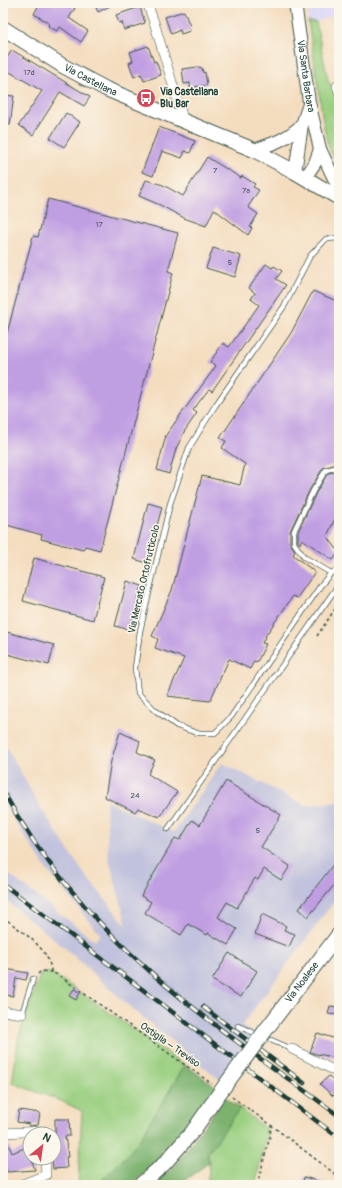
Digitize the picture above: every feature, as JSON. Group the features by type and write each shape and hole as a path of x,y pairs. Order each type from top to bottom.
{"main road":[{"name":"Via Castellana","path":"3,28 63,66 106,89 254,150 339,198"},
{"name":"Via Noalese","path":"220,1092 339,934"},
{"path":"140,1185 165,1163 188,1137 220,1092"}],"street":[{"path":"147,3 184,122"},
{"name":"Via Santa Barbara","path":"295,3 309,102 320,149 339,189"},
{"name":"Via Santa Barbara","path":"300,175 302,125 309,102"},
{"path":"254,150 277,143 290,136 302,125"},
{"path":"300,175 315,162 320,149"},
{"path":"3,1011 22,1014"},
{"path":"292,1050 339,1073"},
{"path":"3,1132 22,1132"},
{"path":"20,1185 46,1175 45,1166"}],"lane":[{"name":"Via Mercato Ortofrutticolo","path":"339,238 326,239 310,256 285,304 215,406 189,448 170,504 140,631 135,668 138,693 155,710 177,726 197,733 215,733 231,717 321,585 331,573 339,569"},
{"path":"331,573 304,557 294,543 294,531 313,491 326,470 339,467"},
{"path":"168,829 339,584"},
{"path":"22,1014 33,979"},
{"path":"238,1026 292,1050"}],"path":[{"path":"317,636 339,603"},
{"path":"3,917 38,946 51,964 51,972 41,971 33,979"},
{"name":"Ostiglia – Treviso","path":"51,972 58,975 220,1092 271,1125 339,1178"},
{"path":"257,1185 270,1137 271,1125"}],"shaded area":[{"path":"312,3 339,3 339,13 316,22 308,21 308,14"},
{"path":"3,741 39,805 68,850 85,875 127,926 108,855 106,801 174,832 222,763 305,805 339,802 339,895 242,1025 254,1035 220,1080 128,1005 66,949 3,898 3,870 95,941 100,934 47,870 3,803"}],"green space":[{"path":"308,21 316,22 328,80 339,103 339,167 330,150 325,132"},
{"path":"47,972 55,975 185,1065 139,1141 129,1154 97,1185 78,1184 82,1111 59,1100 12,1083 19,1035 40,975"},
{"path":"185,1065 218,1088 188,1130 153,1166 131,1185 97,1185 130,1152 140,1139"},
{"path":"225,1097 240,1108 208,1153 210,1162 178,1185 152,1185 174,1167"},
{"path":"240,1108 268,1131 255,1185 207,1185 210,1162 208,1153"}],"building":[{"path":"40,3 67,3 75,8 69,18 88,31 81,42 60,27 57,31 48,26 49,23 34,14"},
{"path":"94,3 116,3 98,12"},
{"path":"140,7 145,23 124,30 122,22 119,23 116,15"},
{"path":"184,11 190,26 190,31 181,34 180,30 171,34 165,17"},
{"path":"148,46 161,75 144,81 141,74 134,77 129,63 133,61 130,52"},
{"path":"12,50 90,97 84,106 60,92 33,135 19,125 42,91 3,68 3,64"},
{"path":"202,68 203,73 205,72 207,85 190,88 190,83 184,84 182,69"},
{"path":"3,95 14,96 10,125 3,124"},
{"path":"66,113 80,122 64,147 50,138"},
{"path":"159,127 195,141 190,153 185,151 182,158 162,151 153,176 142,172"},
{"path":"207,157 241,178 242,176 255,184 253,187 259,190 248,207 258,214 250,227 252,228 248,235 214,209 206,226 184,218 139,196 146,180 163,185 183,196"},
{"path":"48,199 178,233 168,271 173,273 100,550 85,546 83,550 41,539 42,535 3,524 3,348 33,236 38,237"},
{"path":"213,248 241,256 235,277 206,268"},
{"path":"266,264 272,268 274,266 282,271 276,279 286,285 212,391 209,389 193,410 197,413 184,432 176,449 169,474 157,470 166,435 216,366 210,362 223,343 229,347 259,305 251,299 255,293 249,288"},
{"path":"313,291 339,302 339,459 337,464 323,468 310,489 290,531 290,543 295,551 293,555 315,572 297,598 293,596 266,635 262,643 266,644 257,662 254,661 250,669 229,659 210,701 167,696 184,658 155,648 158,639 152,636 172,590 202,476 240,485 245,464 222,448 226,441 220,438 291,333"},
{"path":"334,472 339,474 339,510 327,536 339,552 333,560 302,539 300,544 298,542 298,532 316,493 328,473"},
{"path":"148,503 162,507 147,563 134,559"},
{"path":"34,558 104,577 93,620 23,601"},
{"path":"127,581 142,586 130,630 115,626"},
{"path":"3,631 54,645 49,665 3,653"},
{"path":"120,732 140,741 137,752 155,760 148,774 177,792 159,817 138,808 135,812 105,797 111,761"},
{"path":"226,781 281,815 261,847 290,866 281,880 264,869 258,880 255,878 237,908 227,902 218,917 237,929 228,945 208,933 207,935 188,924 181,935 145,913 151,902 141,896 175,838 180,840 192,820 200,825"},
{"path":"339,857 339,879 308,917 299,909"},
{"path":"262,914 286,926 284,930 295,934 289,947 255,934"},
{"path":"229,953 257,971 241,997 212,980"},
{"path":"5,969 28,973 26,980 16,978 13,996 3,995 3,973 5,973"},
{"path":"74,989 80,993 76,1000 69,996"},
{"path":"330,1006 339,1007 339,1015 328,1014"},
{"path":"317,1033 339,1040 339,1059 310,1052"},
{"path":"329,1076 339,1086 339,1098 335,1094 333,1096 320,1084"},
{"path":"19,1110 40,1113 38,1125 29,1126 30,1124 17,1122"},
{"path":"55,1119 69,1119 70,1136 65,1136 68,1157 66,1157 67,1168 53,1169 53,1166 62,1166 62,1126 55,1126"},
{"path":"3,1139 6,1139 12,1153 22,1149 22,1166 34,1166 35,1170 7,1172 3,1158"},
{"path":"304,1177 325,1183 324,1185 302,1185"}],"railway":[{"path":"3,791 34,842 70,889 110,934 176,994 339,1116"},
{"path":"3,884 339,1138"},
{"path":"203,1007 304,1083"}],"place":[{"name":"Via Castellana Blu Bar","path":"146,98"}]}
